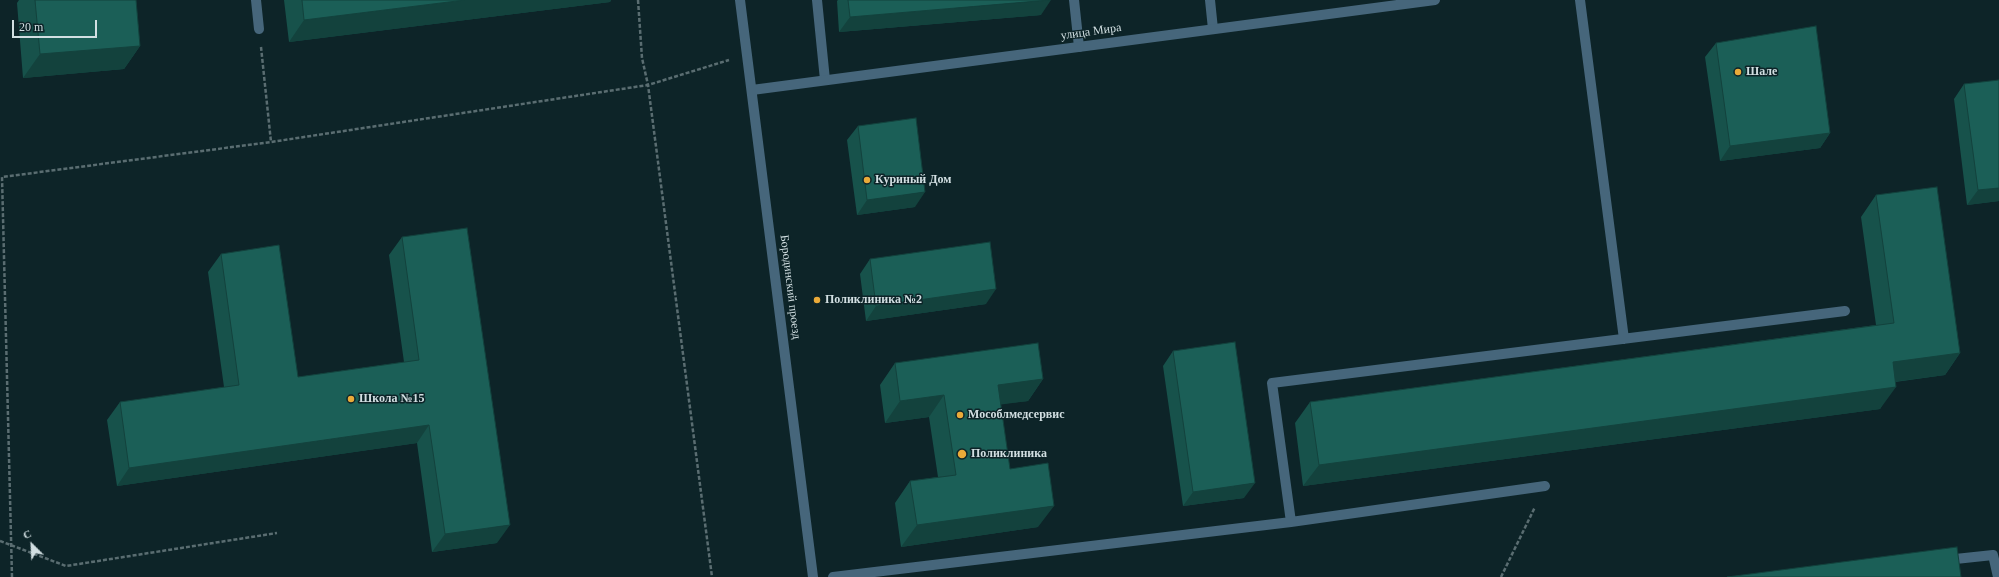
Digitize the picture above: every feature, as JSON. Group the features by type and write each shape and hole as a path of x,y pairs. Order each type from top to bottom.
{"street":[{"path":"256,0 258,29"},
{"name":"Бородинский проезд","path":"740,0 813,577"},
{"path":"816,0 825,80"},
{"path":"1074,0 1079,47"},
{"path":"1210,0 1213,29"},
{"name":"улица Мира","path":"752,90 1406,2 1435,0"},
{"path":"1580,0 1624,339"},
{"path":"1291,522 1272,383 1845,311"},
{"path":"833,577 1291,522 1545,486"},
{"path":"1932,562 1993,555 1998,577"}],"path":[{"path":"638,0 642,58 648,86 712,577"},
{"path":"258,29 271,142"},
{"path":"12,577 1,176 271,142 648,86 721,62 747,56"},
{"path":"1501,577 1545,486"},
{"path":"0,541 66,566 277,533"}],"building":[{"path":"35,0 136,0 140,46 40,54"},
{"path":"302,0 465,0 304,20"},
{"path":"848,0 1050,0 850,17"},
{"path":"1816,26 1830,133 1730,146 1716,43"},
{"path":"1999,80 1999,188 1978,190 1964,84"},
{"path":"916,118 925,192 867,200 858,126"},
{"path":"1937,187 1960,353 1893,362 1896,387 1319,465 1310,402 1894,323 1876,195"},
{"name":"Школа №15","path":"467,228 510,525 445,534 429,425 129,468 120,402 239,385 221,254 279,245 298,377 419,360 402,237"},
{"path":"990,242 996,289 876,306 870,259"},
{"path":"1235,342 1255,483 1193,492 1173,351"},
{"path":"1038,343 1043,379 998,385 1010,469 1048,463 1054,506 917,525 910,481 956,475 944,395 900,401 895,363"},
{"path":"1957,547 1961,577 1727,577"}],"place":[{"name":"Шале","path":"1738,72"},
{"name":"Куриный Дом","path":"867,180"},
{"name":"Поликлиника №2","path":"817,300"},
{"name":"Школа №15","path":"351,399"},
{"name":"Мособлмедсервис","path":"960,415"},
{"name":"Поликлиника","path":"962,454"}]}
